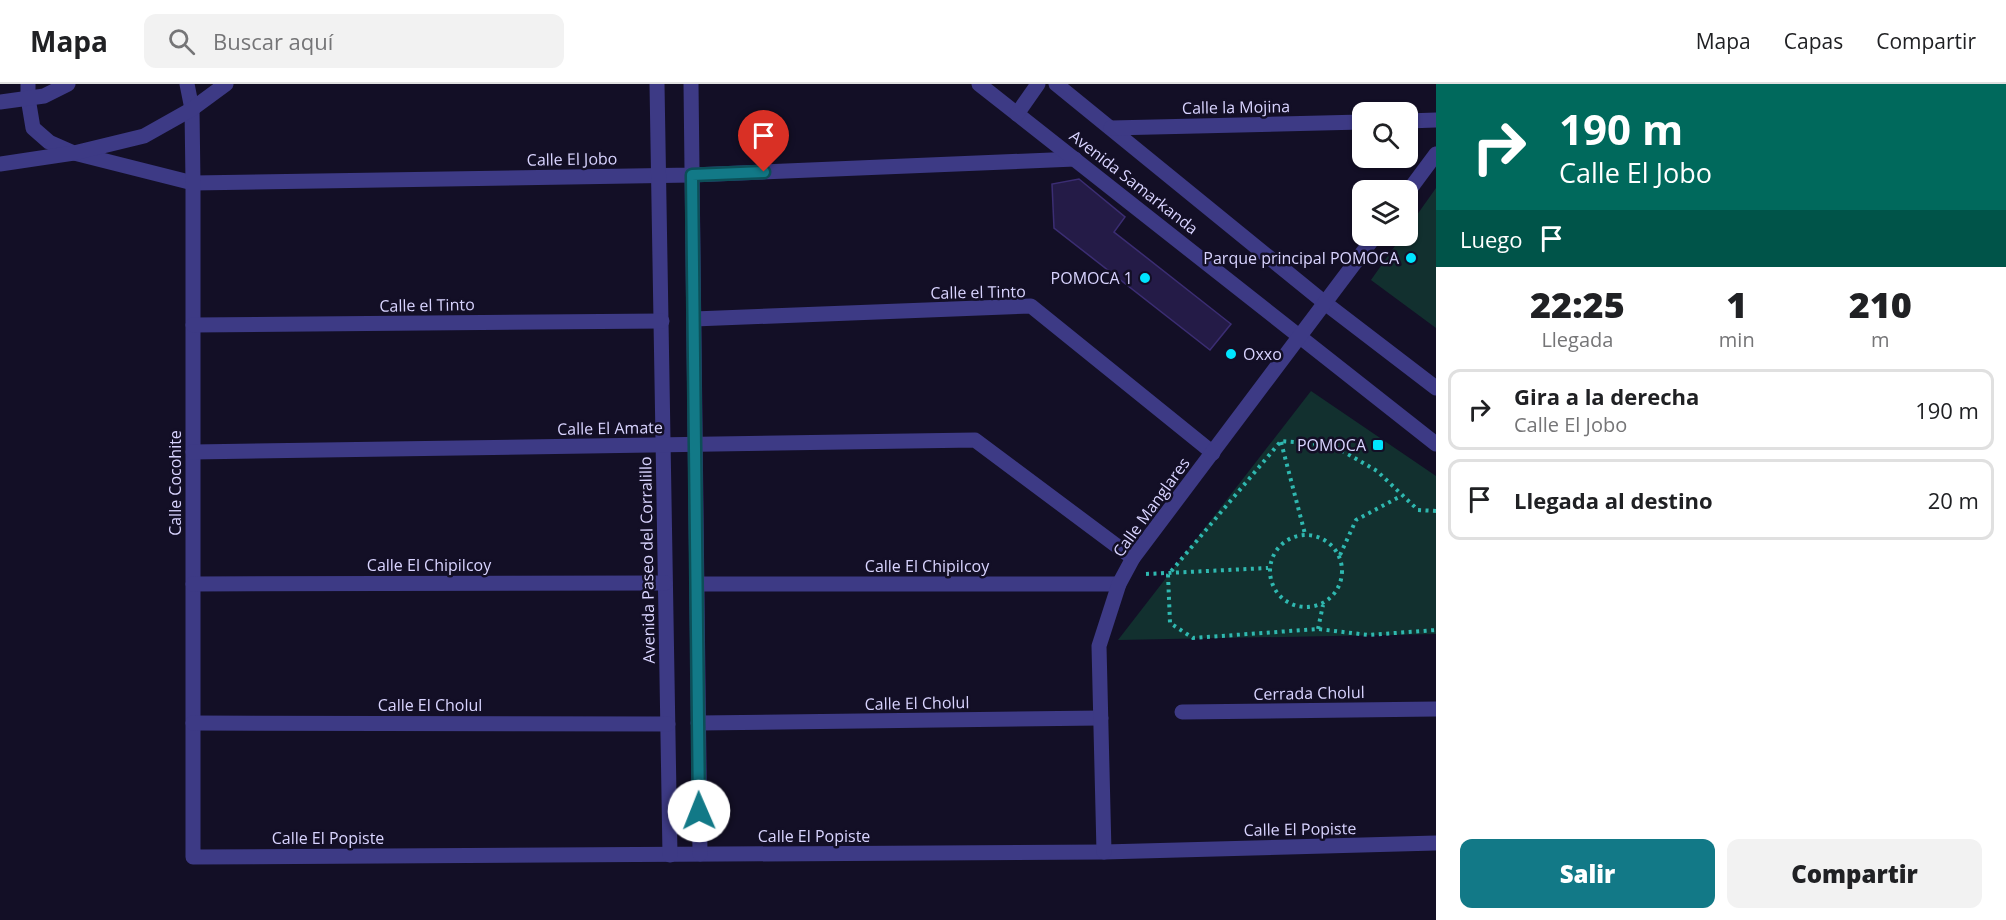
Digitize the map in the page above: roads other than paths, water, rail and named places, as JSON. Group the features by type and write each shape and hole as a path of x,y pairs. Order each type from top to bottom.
{"street":[{"path":"0,102 28,91 44,96 68,84"},
{"name":"Calle Cocohite","path":"187,84 192,109 193,183 193,857"},
{"path":"0,164 74,153 144,136 192,109 226,84"},
{"name":"Avenida Paseo del Corralillo","path":"657,84 670,855"},
{"path":"691,84 700,854"},
{"name":"Avenida Samarkanda","path":"979,84 1301,335 1436,444"},
{"path":"1017,114 1038,84"},
{"name":"Avenida Samarkanda","path":"1056,84 1325,303 1436,388"},
{"path":"28,91 33,128 49,142 74,153"},
{"path":"1418,121 1436,120"},
{"name":"Calle la Mojina","path":"1112,128 1352,122"},
{"name":"Calle El Jobo","path":"74,153 193,183 659,176 1075,159"},
{"path":"1417,180 1436,154"},
{"name":"Calle Manglares","path":"1104,852 1099,646 1119,584 1133,558 1368,246"},
{"name":"Calle el Tinto","path":"694,319 1030,306 1213,453"},
{"name":"Calle el Tinto","path":"193,326 662,321"},
{"name":"Calle El Amate","path":"193,452 975,440 1133,558"},
{"name":"Calle El Chipilcoy","path":"193,584 665,583"},
{"name":"Calle El Chipilcoy","path":"698,585 1119,584"},
{"name":"Cerrada Cholul","path":"1182,712 1436,709"},
{"name":"Calle El Cholul","path":"698,723 1101,718"},
{"name":"Calle El Cholul","path":"193,723 668,724"},
{"name":"Calle El Popiste","path":"193,857 1104,852 1436,843"}],"place":[{"name":"Parque principal POMOCA","path":"1411,258"},
{"name":"POMOCA 1","path":"1145,278"},
{"name":"Oxxo","path":"1231,354"},
{"name":"POMOCA","path":"1378,445"}]}
